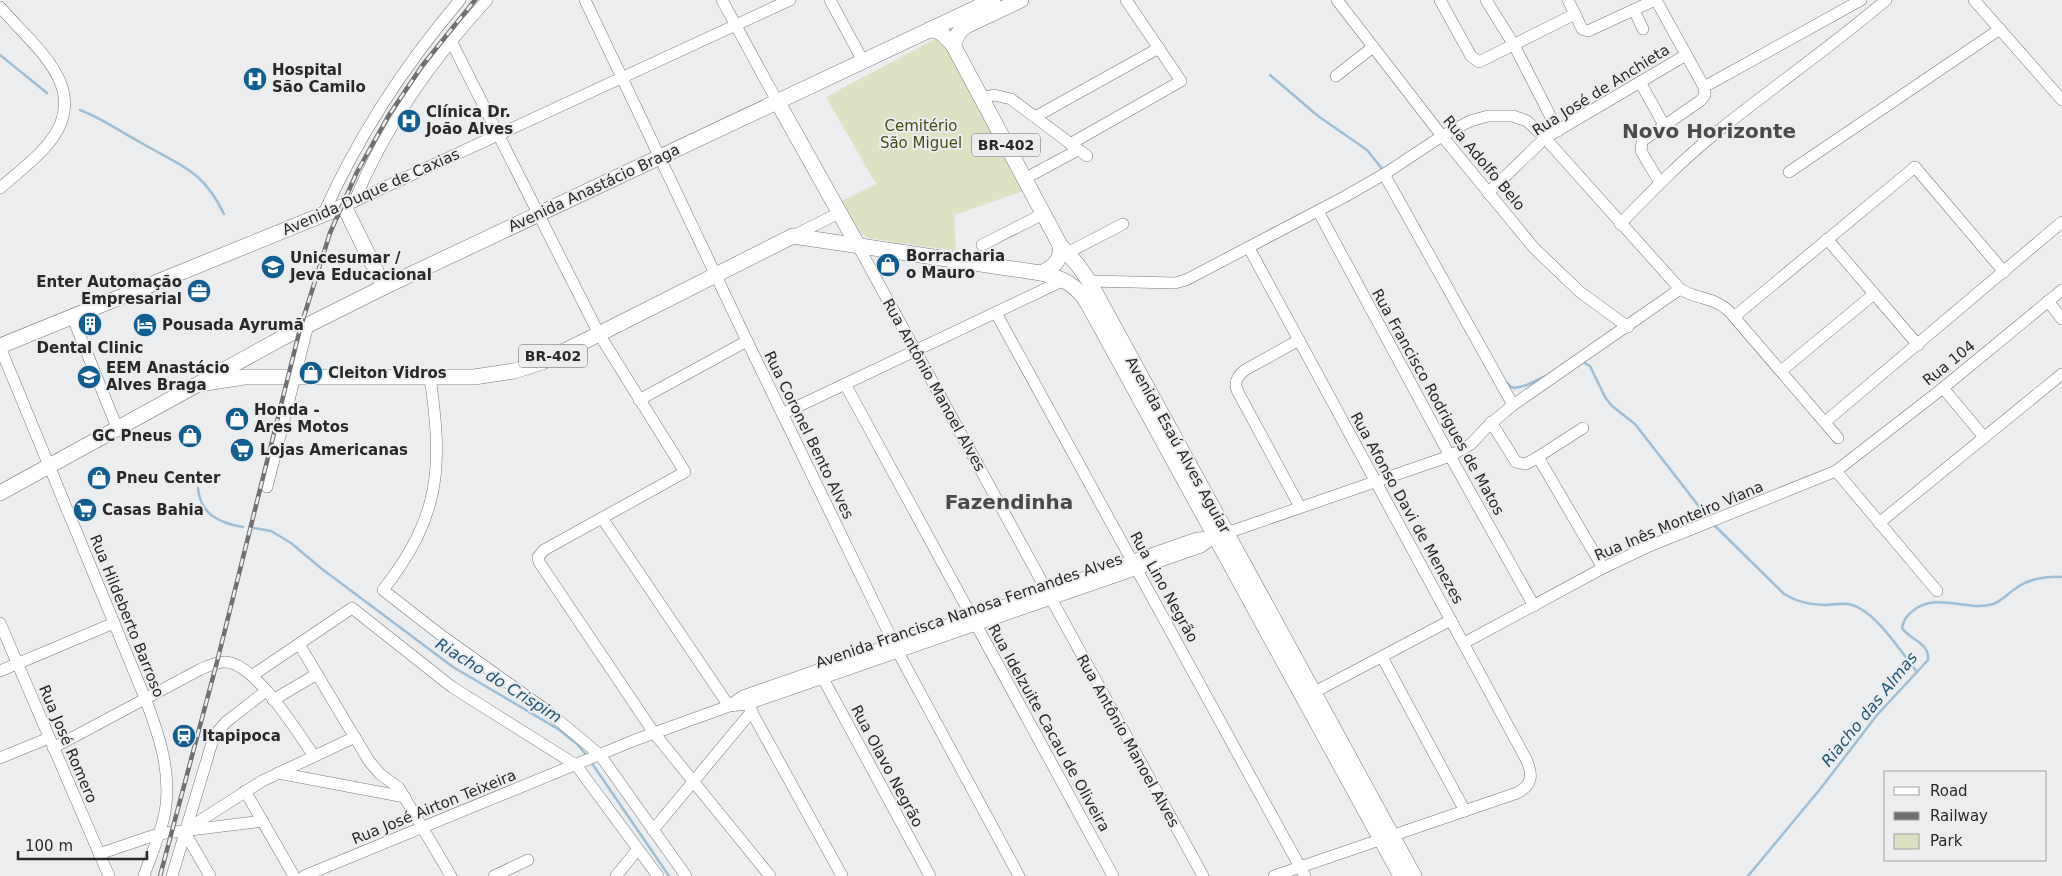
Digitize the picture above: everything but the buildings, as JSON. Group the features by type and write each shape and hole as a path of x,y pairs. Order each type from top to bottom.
{"main road":[{"name":"Avenida Anastácio Braga","path":"0,493 308,325 384,287 993,0"},
{"path":"953,45 959,32 966,26 1021,0"},
{"name":"Avenida Esaú Alves Aguiar","path":"929,30 941,32 953,45 1043,214 1064,249 1089,281 1152,410"},
{"name":"Rua Antônio Manoel Alves","path":"777,101 857,244"},
{"name":"Avenida Duque de Caxias","path":"0,346 349,204"},
{"path":"349,204 384,287"},
{"name":"Avenida Esaú Alves Aguiar","path":"794,236 1042,272 1064,280 1076,288 1084,298 1152,410 1386,837 1414,876"},
{"name":"BR-402","path":"291,377 474,377 514,372 542,362 794,236"},
{"path":"1042,272 1052,267 1064,249"},
{"path":"1064,280 1089,281"},
{"name":"Avenida Anastácio Braga","path":"199,384 234,378 291,377"},
{"name":"Avenida Esaú Alves Aguiar","path":"1386,837 1401,876"}],"street":[{"path":"323,215 341,175 380,107 415,57 460,0"},
{"path":"349,204 394,121 422,78 487,0"},
{"name":"Rua Coronel Bento Alves","path":"585,0 782,414 896,648 1019,876"},
{"name":"Rua Antônio Manoel Alves","path":"722,0 777,101"},
{"name":"Avenida Duque de Caxias","path":"349,204 790,0"},
{"path":"830,0 863,61"},
{"path":"1024,179 1078,150 1181,80 1126,0"},
{"name":"Rua Adolfo Belo","path":"1337,0 1442,136 1534,248 1567,281 1628,327"},
{"path":"1440,0 1471,56 1476,60 1485,60 1574,14"},
{"path":"1486,0 1514,45 1558,131"},
{"path":"1568,0 1580,26 1588,31 1655,0 1704,87 1705,92 1702,99 1642,141 1640,147 1660,183"},
{"path":"1704,87 1862,0 1870,14"},
{"path":"1620,224 1660,183 1730,121 1886,0"},
{"path":"1974,0 2062,100"},
{"path":"0,7 46,59 59,77 66,102 60,125 43,150 0,188"},
{"path":"1634,10 1643,30"},
{"path":"1789,172 2000,29"},
{"path":"451,42 599,334 685,472 544,550 538,557 540,564 654,733 770,876"},
{"path":"1336,76 1373,47"},
{"path":"1035,117 1159,48"},
{"name":"Rua José de Anchieta","path":"1488,193 1545,138 1686,54"},
{"path":"1640,82 1664,125"},
{"path":"980,98 994,95 1005,96 1078,150"},
{"path":"1089,281 1175,283 1200,274 1384,174 1442,136 1479,118 1505,115 1514,116 1527,121 1545,138 1680,289 1694,296 1716,301 1734,316 1838,438"},
{"path":"1734,316 1915,167 2004,272"},
{"path":"1384,174 1513,405"},
{"name":"Rua Francisco Rodrigues de Matos","path":"1318,211 1450,456 1534,606"},
{"path":"794,236 839,212"},
{"path":"982,245 1043,214"},
{"path":"1825,422 2062,222"},
{"path":"1064,249 1123,224"},
{"path":"1827,239 1918,345"},
{"name":"Rua Antônio Manoel Alves","path":"857,244 1203,876"},
{"name":"Rua Afonso Davi de Menezes","path":"1248,248 1526,758 1532,776 1529,784 1517,793 1465,810"},
{"path":"782,414 1064,280"},
{"name":"Avenida Francisca Nanosa Fernandes Alves","path":"576,765 654,733 729,706 747,704 821,674 1134,565 1197,538 1221,535 1450,456 1470,444 1491,422 1513,405 1628,327 1680,289"},
{"name":"Rua 104","path":"1854,458 2062,290"},
{"path":"1781,371 1874,294"},
{"path":"2048,301 2062,318"},
{"name":"Rua Lino Negrão","path":"996,313 1302,872"},
{"path":"72,316 118,430"},
{"path":"267,487 291,377 308,325"},
{"path":"1299,340 1245,370 1238,376 1236,383 1239,394 1300,507"},
{"path":"639,400 747,341"},
{"name":"Rua Hildeberto Barroso","path":"0,346 145,698 159,738 166,769 166,801 158,834 144,876"},
{"path":"1880,523 2062,374"},
{"path":"430,377 438,439 438,467 432,496 414,545 402,566 383,590 442,636 546,710 600,755 686,876"},
{"name":"Rua Idelzuite Cacau de Oliveira","path":"845,384 1113,876"},
{"path":"1943,388 1984,438"},
{"path":"1491,422 1516,462 1526,464 1583,428"},
{"path":"1538,457 1603,568"},
{"name":"Rua Inês Monteiro Viana","path":"1464,643 1603,568 1715,519 1793,490 1836,471 1854,458"},
{"path":"1836,471 1937,591"},
{"path":"602,518 729,706"},
{"path":"253,675 352,608 452,687 576,765 658,876"},
{"path":"1308,695 1451,620"},
{"name":"Rua José Romero","path":"0,623 109,876"},
{"path":"0,671 114,623"},
{"path":"299,644 374,767 396,785 405,797 451,876"},
{"path":"1274,876 1302,872 1386,837 1465,810 1382,657"},
{"path":"0,758 51,743 217,662 228,662 238,665 253,675 270,695 314,756"},
{"path":"172,876 214,736 226,722 270,695 317,674"},
{"name":"Rua Olavo Negrão","path":"821,674 930,876"},
{"path":"654,830 693,782 747,704 842,876"},
{"path":"184,831 278,772 355,737"},
{"name":"Rua José Airton Teixeira","path":"304,876 576,765"},
{"path":"278,772 405,797"},
{"path":"245,791 294,876"},
{"path":"99,854 158,834 263,821"},
{"path":"184,831 210,876"},
{"path":"616,876 638,849"},
{"path":"494,876 528,860"}],"green space":[{"name":"Cemitério São Miguel","path":"941,36 1024,191 954,215 956,251 868,238 860,233 842,201 876,184 826,97"}],"waterway":[{"name":"Riacho do Crispim","path":"0,55 47,93"},
{"path":"1270,75 1318,116 1367,150 1383,170"},
{"name":"Riacho do Crispim","path":"80,110 102,120 188,169 207,187 224,214"},
{"path":"1581,361 1590,366 1605,397 1612,406 1635,424 1708,518"},
{"path":"1506,382 1515,388 1527,385 1546,376"},
{"name":"Riacho do Crispim","path":"198,488 202,504 212,516 226,523 243,527"},
{"path":"1713,524 1784,594 1809,604 1848,604 1858,607 1868,614 1886,632 1917,672"},
{"name":"Riacho do Crispim","path":"254,528 271,531 291,543 322,569 453,667 558,729 577,744 588,757"},
{"name":"Riacho das Almas","path":"1748,876 1821,788 1877,715 1928,660 1928,654 1923,646 1902,628 1904,620 1909,614 1923,605 1933,603 1943,602 1973,606 1993,604 2025,583 2043,578 2062,577"},
{"name":"Riacho do Crispim","path":"591,762 669,876"}],"railway":[{"path":"160,876 217,662 300,329 330,233 357,172 389,115 422,66 475,0"}],"place":[{"name":"Hospital São Camilo","path":"255,79"},
{"name":"Clínica Dr. João Alves","path":"409,121"},
{"name":"Borracharia o Mauro","path":"888,265"},
{"name":"Unicesumar / Jeva Educacional","path":"273,267"},
{"name":"Enter Automação Empresarial","path":"199,291"},
{"name":"Dental Clinic","path":"90,324"},
{"name":"Pousada Ayrumã","path":"145,325"},
{"name":"Cleiton Vidros","path":"311,373"},
{"name":"EEM Anastácio Alves Braga","path":"89,377"},
{"name":"Honda - Ares Motos","path":"237,419"},
{"name":"GC Pneus","path":"190,436"},
{"name":"Lojas Americanas","path":"242,450"},
{"name":"Pneu Center","path":"99,478"},
{"name":"Casas Bahia","path":"85,510"},
{"name":"Itapipoca","path":"184,736"}],"district":[{"name":"Novo Horizonte","path":"1709,131"},
{"name":"Fazendinha","path":"1009,502"}]}
